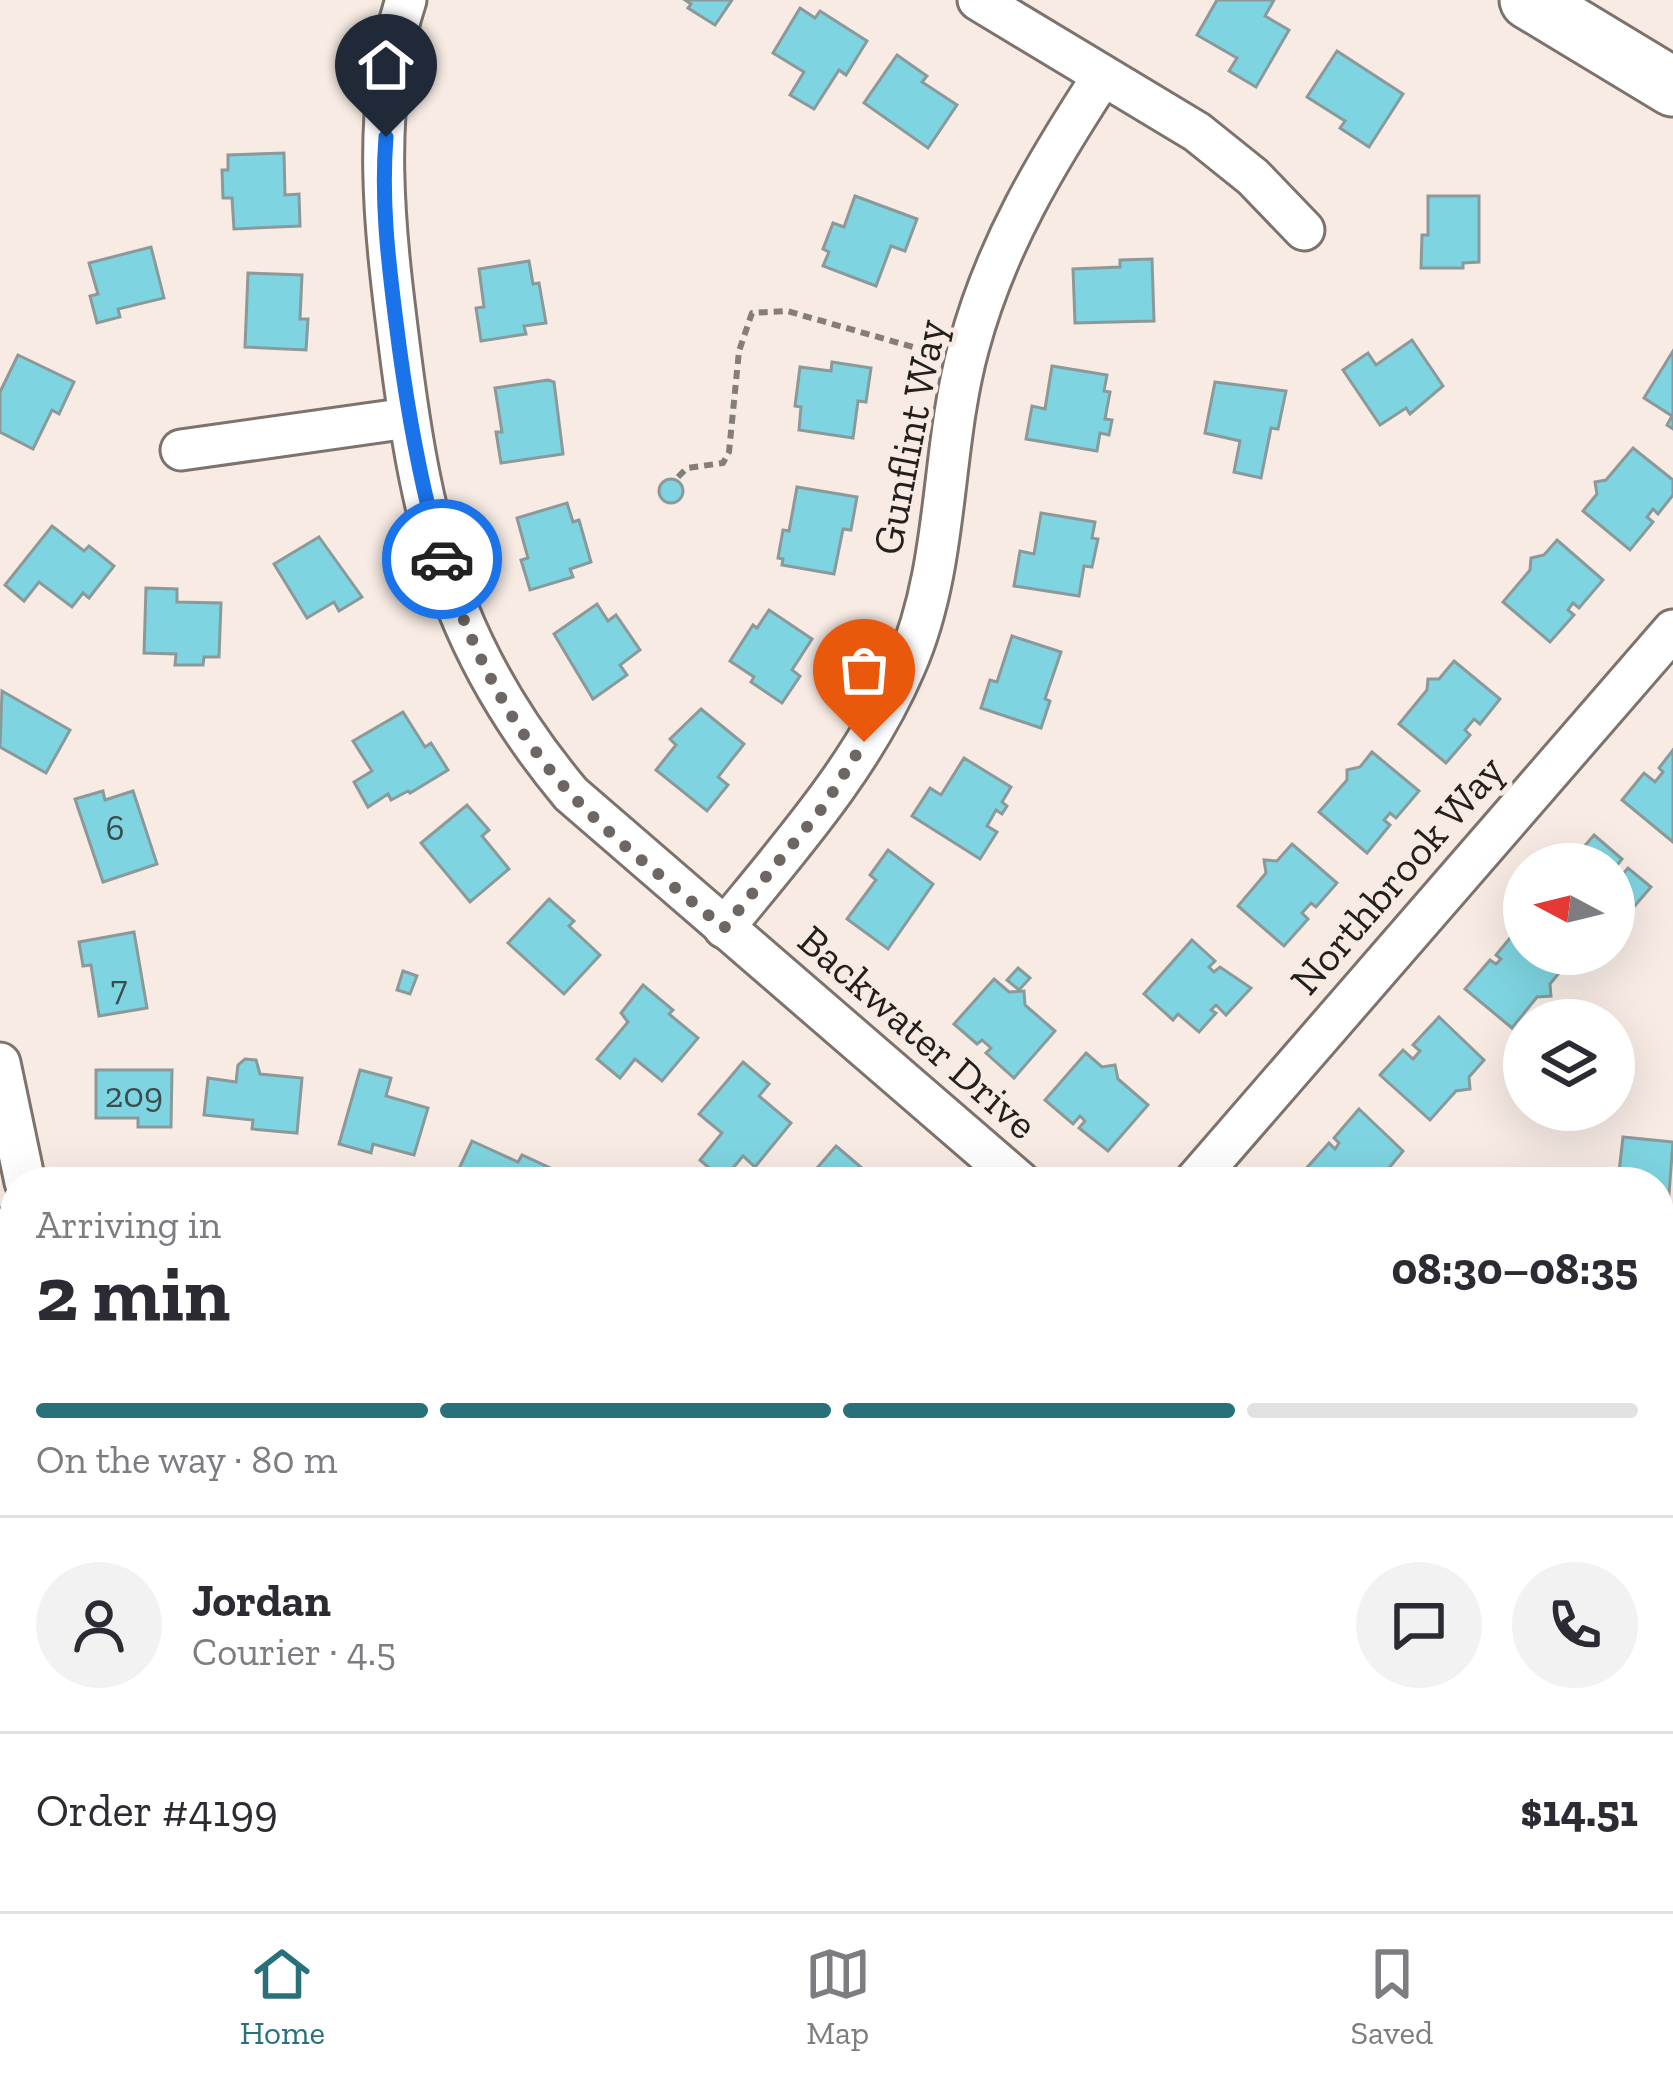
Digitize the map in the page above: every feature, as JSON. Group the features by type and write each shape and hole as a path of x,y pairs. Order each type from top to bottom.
{"street":[{"name":"Backwater Drive","path":"406,0 393,58 384,229 408,418 425,503 457,607 515,719 571,794 1003,1167"},
{"path":"978,0 1197,132 1253,177 1304,230"},
{"path":"1529,0 1673,87"},
{"name":"Gunflint Way","path":"724,928 824,806 884,711 907,663 934,569 966,360 1000,254 1040,171 1102,77"},
{"path":"181,450 408,418"},
{"name":"Northbrook Way","path":"1207,1167 1673,630"},
{"path":"0,1063 22,1167"}],"path":[{"path":"678,477 687,468 723,463 729,452 739,351 752,313 787,311 966,360"}],"building":[{"path":"685,0 732,0 715,25 688,8 691,4"},
{"path":"1217,0 1274,0 1265,16 1289,30 1256,87 1229,71 1237,58 1197,35"},
{"path":"800,8 815,18 820,11 867,41 846,75 839,70 814,109 790,95 804,72 773,53"},
{"path":"1337,51 1403,94 1369,147 1340,128 1345,121 1307,97"},
{"path":"897,55 927,76 922,82 957,105 928,148 864,103"},
{"path":"284,153 285,195 299,194 300,226 234,229 232,198 223,198 222,170 228,170 228,155"},
{"path":"855,196 917,219 905,251 891,246 876,286 823,266 829,252 823,249 833,223 844,227"},
{"path":"1428,196 1479,196 1479,262 1463,263 1463,268 1421,268 1422,235 1428,235"},
{"path":"151,247 164,298 118,309 120,317 97,323 90,296 98,294 89,263"},
{"path":"1152,259 1154,321 1075,323 1073,269 1120,267 1120,260"},
{"path":"529,261 533,284 539,283 546,323 524,326 526,334 481,341 476,308 484,307 479,269"},
{"path":"248,273 302,275 300,319 308,319 306,350 245,347"},
{"path":"1412,340 1443,386 1410,414 1406,408 1380,425 1343,370 1368,353 1376,365"},
{"path":"1673,351 1673,429 1667,425 1672,416 1644,398"},
{"path":"18,355 74,382 59,414 52,410 33,449 0,432 0,392"},
{"path":"832,362 871,368 866,402 858,401 853,438 799,430 801,407 795,406 800,367 831,371"},
{"path":"1052,366 1107,375 1104,391 1110,392 1105,419 1112,420 1109,435 1100,433 1097,451 1026,439 1032,406 1045,409"},
{"path":"554,382 563,454 501,463 495,388"},
{"path":"1215,382 1286,391 1278,429 1271,428 1261,478 1234,472 1240,441 1205,433"},
{"path":"1633,448 1673,480 1673,495 1658,514 1653,509 1647,517 1653,522 1630,550 1583,511 1597,494 1595,482 1606,480"},
{"path":"671,479 683,491 671,503 659,491"},
{"path":"797,487 857,497 851,530 843,529 834,574 782,565 783,559 778,558 783,530 789,531"},
{"path":"567,503 573,522 579,520 591,562 570,569 573,577 530,590 521,560 528,558 517,518"},
{"path":"1041,513 1095,522 1092,538 1098,539 1092,567 1084,566 1079,596 1014,586 1020,551 1034,554"},
{"path":"52,526 84,551 89,546 114,566 89,598 83,593 72,607 39,582 24,601 5,585"},
{"path":"319,537 362,597 339,611 334,602 307,618 274,564"},
{"path":"1557,540 1603,580 1579,608 1573,603 1568,610 1574,615 1550,642 1503,602 1530,570 1531,558 1544,555"},
{"path":"146,588 177,589 177,602 221,603 219,657 204,657 203,665 175,665 176,654 144,653"},
{"path":"597,604 608,621 616,615 640,650 620,665 627,675 593,699 554,634"},
{"path":"769,610 812,639 792,670 800,676 782,703 730,661"},
{"path":"1012,636 1061,652 1041,728 981,708 990,680 997,682"},
{"path":"1454,661 1500,699 1480,724 1474,719 1465,730 1470,735 1446,763 1399,724 1427,690 1428,679 1439,679"},
{"path":"2,691 70,730 46,773 0,747"},
{"path":"701,709 744,744 718,777 728,785 707,811 656,770 676,745 670,739"},
{"path":"403,712 425,747 431,743 448,770 410,793 391,800 388,794 368,807 354,782 372,771 353,741"},
{"path":"1673,750 1673,842 1622,800 1644,773 1655,782"},
{"path":"1372,752 1419,791 1396,818 1390,813 1384,820 1390,825 1367,853 1319,812 1347,780 1347,770 1360,767"},
{"path":"964,758 1011,787 1002,802 1007,806 1002,814 996,810 987,826 997,832 980,859 912,816 930,788 941,795"},
{"path":"103,791 105,800 133,791 157,864 103,882 75,799"},
{"path":"467,805 489,830 482,836 509,869 470,902 421,843"},
{"path":"1292,844 1337,883 1316,907 1311,903 1302,913 1308,919 1284,946 1238,906 1266,873 1264,860 1277,861"},
{"path":"888,850 933,884 888,949 847,919 876,880 870,875"},
{"path":"1635,874 1651,887 1635,906"},
{"path":"549,899 574,921 569,926 600,955 564,994 508,943"},
{"path":"134,932 147,1008 99,1016 91,965 83,966 79,942"},
{"path":"1192,940 1215,961 1209,967 1214,972 1220,967 1251,988 1226,1015 1216,1005 1211,1010 1216,1013 1199,1032 1178,1014 1173,1020 1144,994"},
{"path":"1503,947 1503,975 1557,975 1550,984 1551,996 1503,999 1503,1021 1465,989 1490,960 1496,964 1501,959 1496,955"},
{"path":"1018,968 1030,978 1019,990 1007,980"},
{"path":"403,971 417,976 410,994 397,990"},
{"path":"994,979 1009,992 1024,991 1025,1005 1055,1031 1014,1078 986,1053 991,1048 982,1040 977,1044 954,1024"},
{"path":"643,985 698,1038 662,1081 635,1059 620,1078 597,1059 628,1022 621,1013"},
{"path":"1439,1017 1484,1060 1469,1077 1470,1089 1456,1091 1430,1120 1380,1075 1403,1050 1413,1059 1420,1051 1413,1045"},
{"path":"1086,1053 1102,1067 1115,1065 1118,1079 1148,1105 1108,1151 1079,1128 1085,1121 1080,1116 1073,1124 1045,1100"},
{"path":"245,1059 256,1060 260,1074 302,1078 297,1133 252,1129 253,1120 204,1115 208,1078 236,1082 238,1065"},
{"path":"743,1062 769,1084 759,1096 791,1123 755,1167 743,1156 734,1167 708,1167 700,1160 722,1133 699,1114"},
{"path":"96,1070 172,1070 171,1127 138,1127 138,1118 96,1118"},
{"path":"360,1070 391,1078 386,1096 428,1108 414,1155 373,1144 371,1153 339,1144"},
{"path":"1359,1109 1403,1151 1390,1167 1308,1167 1329,1143 1335,1149 1339,1143 1334,1138"},
{"path":"1623,1137 1673,1142 1671,1167 1620,1167"},
{"path":"472,1141 518,1162 522,1155 548,1167 460,1167"},
{"path":"836,1146 861,1167 818,1167"}],"way so far":[{"path":"442,559 473,642 541,758 571,794 724,928 824,806 864,742"}],"route":[{"path":"386,137 384,229 408,418 442,559"}]}
